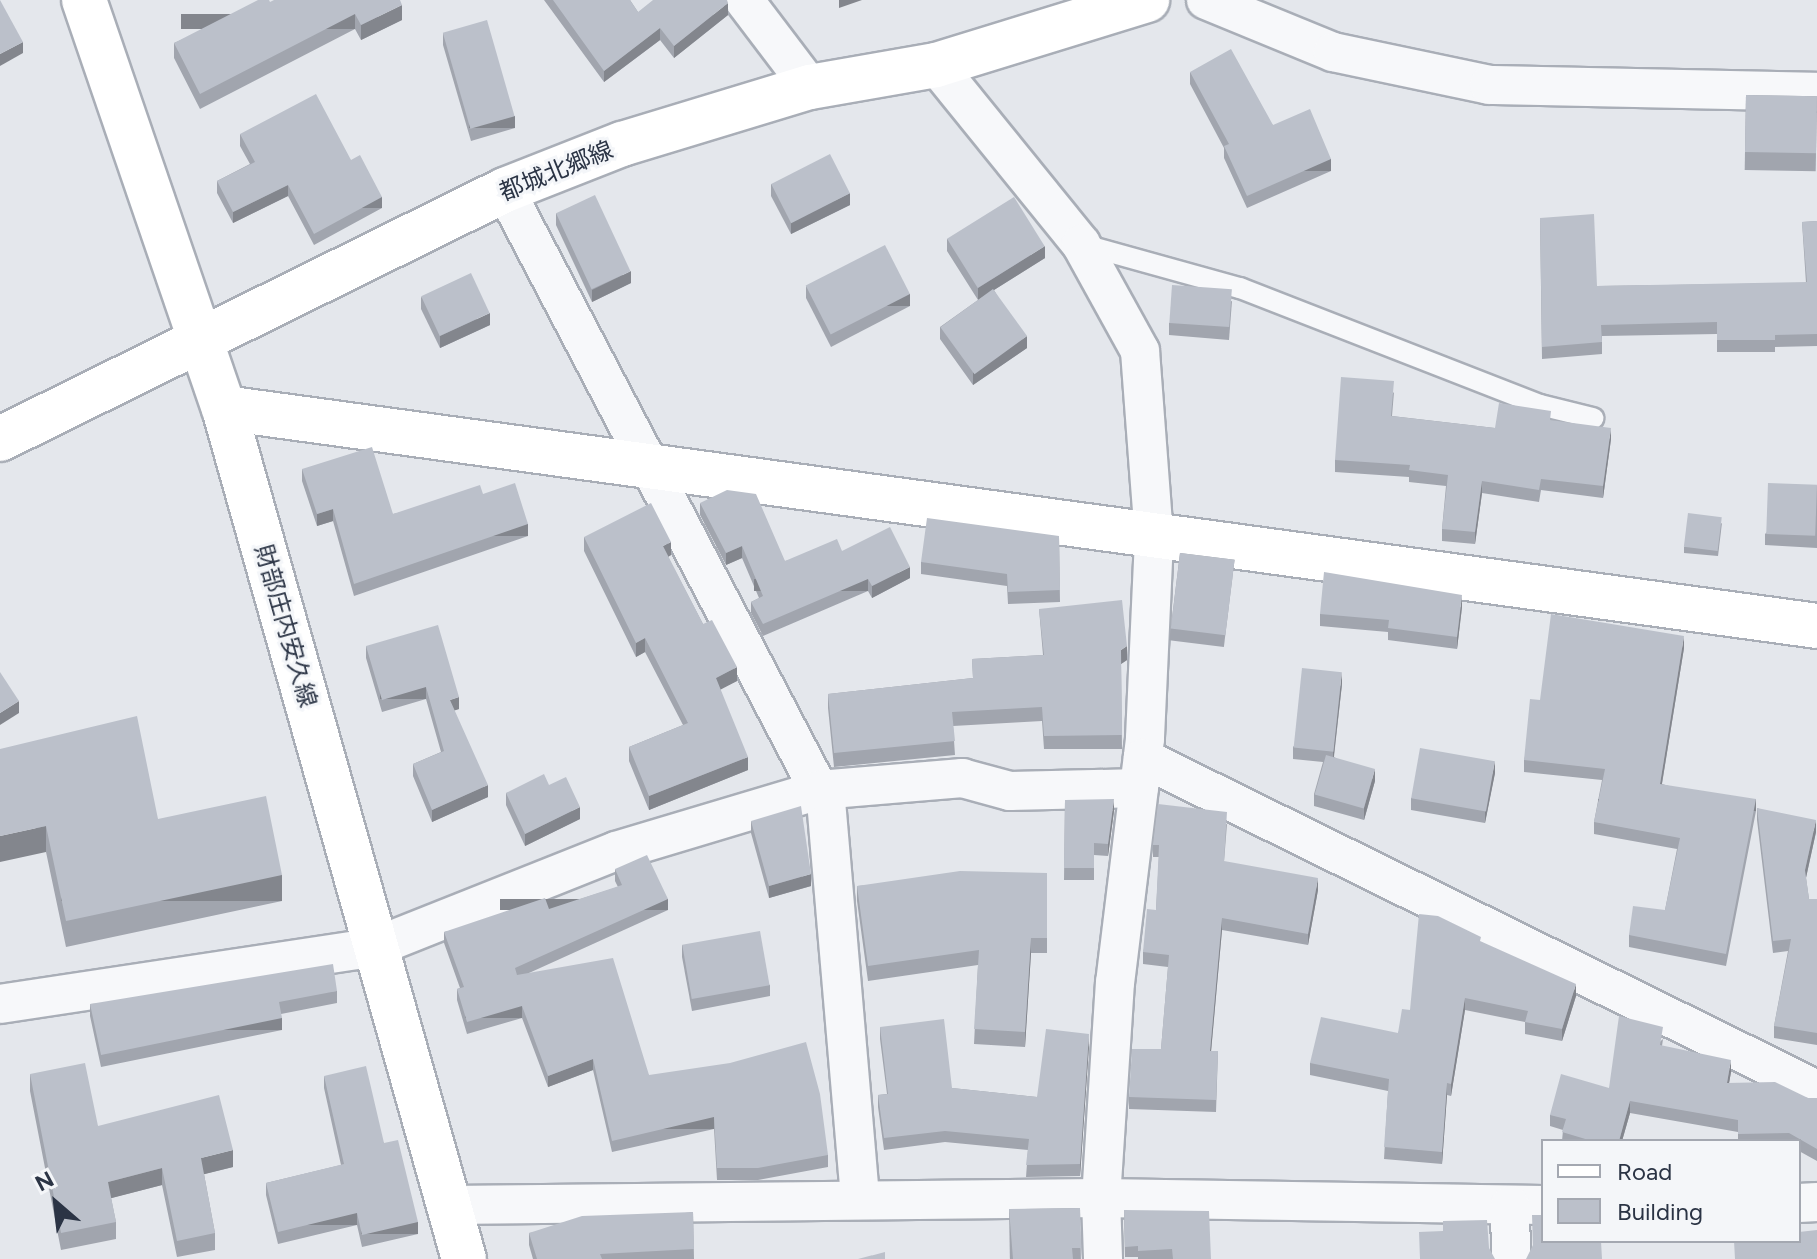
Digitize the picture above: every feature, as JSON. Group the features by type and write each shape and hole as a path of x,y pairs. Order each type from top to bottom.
{"main road":[{"name":"財部庄内安久線","path":"84,0 224,408 464,1259"},
{"name":"都城北郷線","path":"0,439 505,190 622,144 810,87 936,65 1138,1"},
{"path":"224,408 643,462 1154,539 1817,626"}],"street":[{"path":"744,0 810,87"},
{"path":"1206,0 1333,52 1489,85 1817,92"},
{"path":"936,65 1081,244 1140,351 1154,539 1141,773 1115,982 1101,1198 1103,1259"},
{"path":"505,190 643,462 822,789 860,1199"},
{"path":"0,1004 375,947 616,851 822,789 962,778 1010,791 1141,773 1817,1090"},
{"path":"449,1205 1101,1198 1526,1205 1511,1259"}],"lane":[{"path":"1081,244 1240,288 1540,405 1593,418"}],"building":[{"path":"0,0 23,42 0,54"},
{"path":"258,0 400,0 402,5 361,25 355,14 200,94 174,43"},
{"path":"553,0 630,0 638,12 653,0 727,0 728,3 674,46 660,28 604,71"},
{"path":"487,20 515,116 470,129 443,33"},
{"path":"1231,49 1273,125 1310,109 1331,159 1247,196 1224,146 1229,144 1190,72"},
{"path":"316,94 351,160 360,155 382,197 314,234 288,185 233,212 217,181 255,162 240,134"},
{"path":"1746,95 1817,96 1816,153 1745,152"},
{"path":"830,154 850,193 791,223 771,184"},
{"path":"595,195 630,271 592,289 556,213"},
{"path":"1014,197 1045,246 978,288 947,239"},
{"path":"1594,214 1597,286 1807,282 1802,222 1817,221 1817,334 1775,335 1775,340 1717,340 1717,322 1601,325 1602,342 1542,347 1540,218"},
{"path":"885,245 910,294 831,334 806,285"},
{"path":"471,273 490,313 440,336 421,296"},
{"path":"1172,285 1232,289 1229,327 1169,323"},
{"path":"993,289 1027,336 975,374 940,327"},
{"path":"1341,377 1394,381 1391,416 1495,428 1499,403 1551,411 1550,420 1611,428 1603,486 1541,479 1539,490 1482,481 1475,532 1442,529 1448,475 1409,470 1410,465 1335,460"},
{"path":"372,447 393,514 480,485 483,494 515,483 528,524 354,584 333,509 317,514 302,469"},
{"path":"1768,483 1817,485 1815,536 1766,534"},
{"path":"727,490 756,494 785,561 837,539 842,551 890,527 910,567 872,586 868,579 763,624 751,602 763,596 742,546 726,553 700,503"},
{"path":"651,503 671,542 663,546 703,624 712,620 737,667 716,678 748,757 649,796 629,747 688,723 645,638 636,643 584,537"},
{"path":"1688,513 1722,517 1718,551 1684,547"},
{"path":"927,518 1059,536 1060,590 1008,592 1007,574 921,562"},
{"path":"1180,553 1235,560 1225,635 1171,628"},
{"path":"1324,572 1462,595 1457,637 1388,628 1389,620 1320,614"},
{"path":"1122,600 1127,646 1121,650 1122,735 1044,736 1042,707 952,712 955,741 834,753 828,694 973,678 972,659 1044,655 1039,609"},
{"path":"1551,614 1684,636 1660,784 1756,799 1726,954 1629,935 1633,906 1665,910 1680,838 1594,822 1605,769 1524,760 1530,699 1540,700"},
{"path":"438,625 459,697 450,700 488,785 432,810 413,764 444,751 426,687 382,700 366,646"},
{"path":"1302,668 1342,672 1333,752 1294,748"},
{"path":"0,672 19,701 0,713"},
{"path":"137,716 158,819 266,796 282,875 66,921 46,826 0,836 0,749"},
{"path":"1420,748 1495,761 1486,811 1411,798"},
{"path":"1326,755 1375,769 1364,808 1315,794"},
{"path":"544,774 549,785 566,777 580,807 525,834 506,793"},
{"path":"1114,799 1108,844 1094,843 1094,868 1064,868 1065,800"},
{"path":"1158,804 1227,812 1224,861 1318,878 1308,934 1222,918 1210,1051 1218,1051 1216,1100 1129,1097 1132,1049 1161,1049 1169,955 1143,952 1147,909 1156,910 1159,845 1153,845"},
{"path":"801,806 811,874 769,886 751,821"},
{"path":"1757,808 1816,820 1805,870 1809,899 1817,899 1817,1033 1774,1026 1791,939 1773,941"},
{"path":"647,855 668,899 515,968 517,975 613,958 649,1075 730,1063 806,1042 820,1094 828,1155 758,1168 717,1168 714,1117 612,1141 593,1059 548,1076 522,1006 467,1022 457,989 464,987 444,932 545,898 549,909 622,885 615,869"},
{"path":"960,871 1047,873 1047,938 1031,938 1025,1032 974,1029 979,950 868,966 857,886"},
{"path":"1419,914 1438,916 1481,937 1480,941 1576,984 1562,1029 1525,1022 1528,1011 1465,998 1451,1084 1447,1083 1442,1152 1384,1147 1389,1079 1310,1063 1321,1017 1398,1033 1402,1009 1410,1010"},
{"path":"760,931 770,985 692,999 682,945"},
{"path":"333,964 337,991 279,1002 282,1018 101,1055 90,1004"},
{"path":"1619,1016 1663,1027 1660,1045 1731,1060 1727,1083 1775,1082 1808,1098 1817,1098 1817,1149 1789,1133 1738,1134 1738,1120 1630,1101 1620,1139 1585,1139 1562,1132 1566,1119 1550,1115 1561,1074 1609,1088"},
{"path":"944,1019 952,1088 1037,1097 1046,1029 1089,1034 1080,1164 1026,1165 1029,1139 945,1131 884,1138 878,1095 888,1094 880,1027"},
{"path":"85,1063 98,1126 219,1095 233,1150 201,1158 215,1233 177,1241 162,1168 108,1182 116,1222 61,1233 30,1074"},
{"path":"366,1066 384,1143 398,1140 418,1222 362,1235 357,1213 278,1232 266,1183 344,1164 324,1076"},
{"path":"1080,1208 1081,1248 1072,1248 1073,1259 1013,1259 1009,1209"},
{"path":"1124,1210 1209,1211 1211,1259 1173,1259 1172,1249 1138,1251 1138,1246 1125,1247"},
{"path":"693,1212 694,1249 600,1254 602,1259 537,1259 529,1233 582,1216"},
{"path":"1532,1215 1541,1215 1541,1243 1601,1243 1602,1259 1526,1259 1533,1245"},
{"path":"1487,1220 1489,1248 1495,1259 1420,1259 1419,1232 1443,1231 1443,1221"},
{"path":"1817,1230 1817,1259 1735,1259 1734,1243 1801,1243 1801,1232"},
{"path":"885,1252 885,1259 858,1259"}]}
